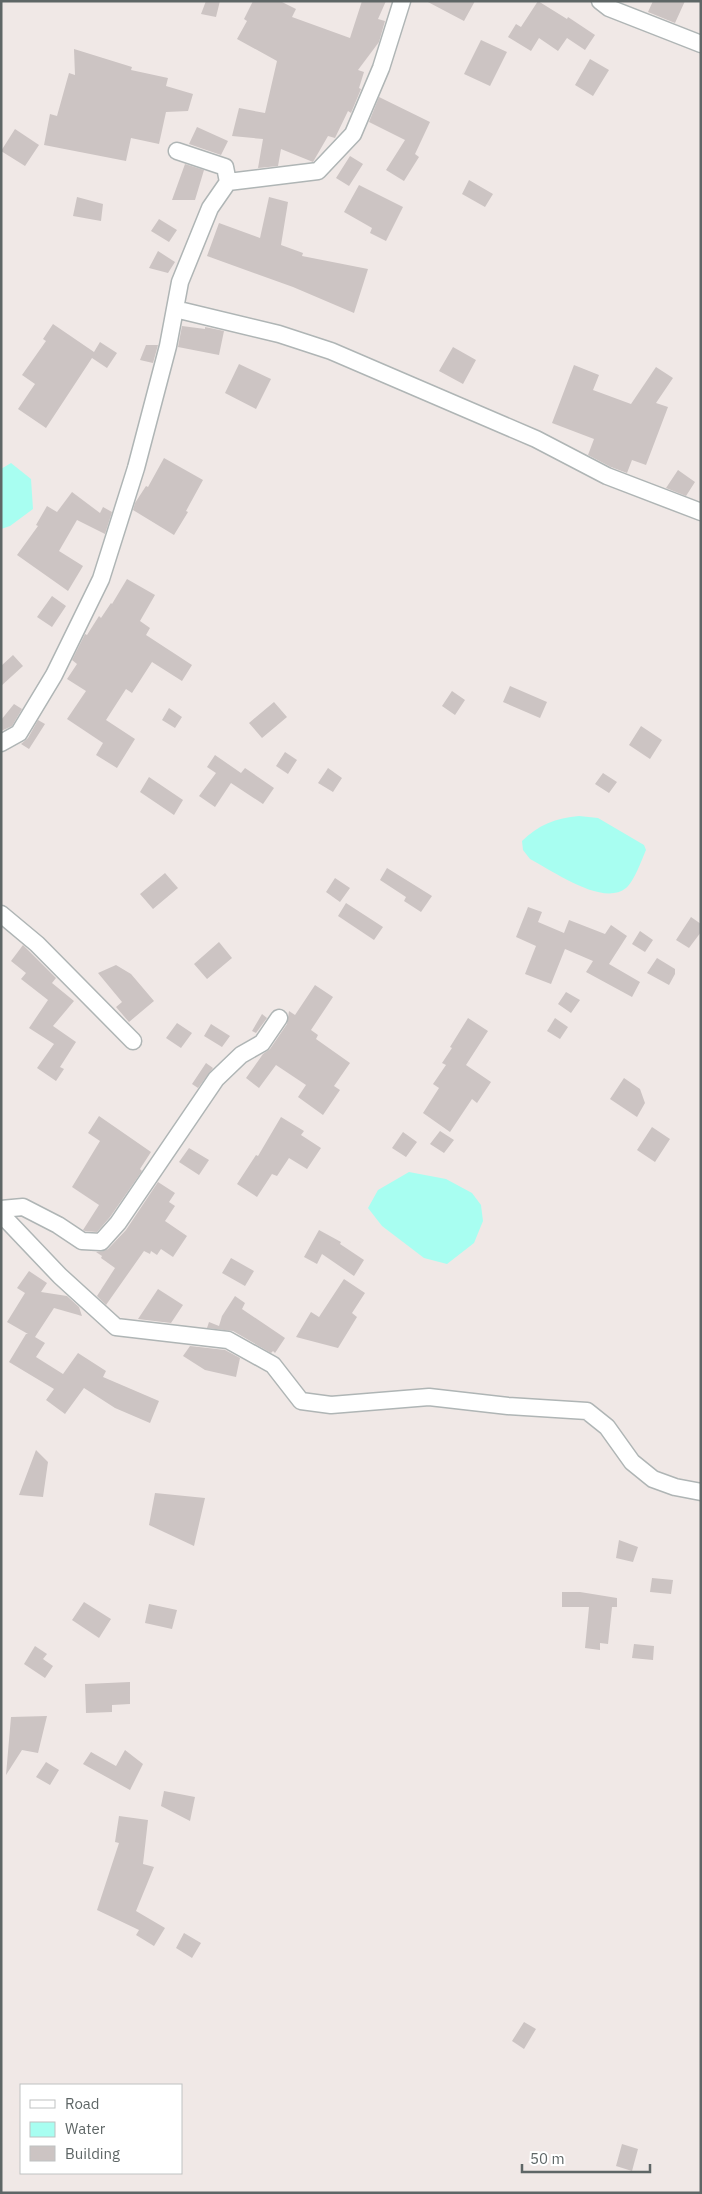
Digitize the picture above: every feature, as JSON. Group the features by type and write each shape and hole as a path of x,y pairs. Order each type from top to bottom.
{"street":[{"path":"1,742 19,733 54,675 101,579 136,468 168,346 180,282 210,208 228,182 318,171 353,134 381,68 402,1"},
{"path":"600,1 609,8 701,44"},
{"path":"177,151 224,167 228,182"},
{"path":"175,309 278,334 331,350 536,439 607,476 701,512"},
{"path":"1,914 37,944 133,1041"},
{"path":"1,1209 22,1207 58,1225 82,1241 101,1242 118,1223 216,1079 240,1055 262,1043 279,1018"},
{"path":"1,1214 60,1276 116,1327 228,1340 273,1365 301,1401 330,1405 429,1397 508,1406 587,1411 607,1427 632,1462 653,1479 675,1487 701,1492"}],"water":[{"path":"11,463 31,479 33,509 10,526 1,529 1,469"},
{"path":"579,816 598,818 644,845 646,850 632,881 626,888 616,893 605,893 578,885 530,859 523,850 522,841 534,831 563,818"},
{"path":"409,1172 446,1179 472,1193 481,1205 483,1221 474,1243 447,1264 424,1258 382,1226 368,1208 378,1190"}],"building":[{"path":"206,1 220,1 216,17 201,14"},
{"path":"253,1 280,1 296,9 292,17 350,38 362,1 386,1 378,19 385,21 379,42 358,70 364,72 359,88 361,89 351,113 348,111 335,138 328,136 313,162 281,149 278,166 258,168 263,139 232,136 239,108 265,113 277,61 237,39 247,21 244,19"},
{"path":"426,1 475,1 464,21"},
{"path":"538,1 567,19 568,17 595,35 585,50 567,38 558,51 539,38 531,51 508,37 516,24 521,27"},
{"path":"653,1 685,1 675,23 648,12"},
{"path":"481,40 507,52 490,86 464,74"},
{"path":"74,49 132,67 131,70 168,78 166,86 193,94 188,111 166,112 159,144 131,138 126,161 44,145 50,114 57,116 69,73 75,75"},
{"path":"590,59 609,70 593,96 575,85"},
{"path":"379,97 430,122 415,154 419,157 404,181 386,170 405,140 369,122"},
{"path":"197,127 228,141 221,155 189,144"},
{"path":"15,129 39,145 25,166 1,151"},
{"path":"350,156 363,164 349,186 336,178"},
{"path":"185,164 204,170 195,200 172,200"},
{"path":"469,180 493,194 485,207 462,194"},
{"path":"359,185 403,207 386,241 370,233 372,228 344,212"},
{"path":"77,197 103,204 101,221 73,216"},
{"path":"269,197 288,202 281,245 303,253 302,256 368,269 354,313 293,287 207,256 219,223 260,238"},
{"path":"159,219 177,230 169,242 151,231"},
{"path":"158,251 175,262 168,273 149,268"},
{"path":"53,324 94,352 100,342 117,353 107,368 92,358 46,428 18,409 35,384 22,375 46,341 43,339"},
{"path":"182,326 205,329 205,327 224,331 219,355 178,347"},
{"path":"146,345 158,345 153,363 140,360"},
{"path":"453,347 476,360 463,384 439,371"},
{"path":"239,364 271,379 256,409 225,393"},
{"path":"574,365 599,375 593,390 631,404 656,367 673,378 656,403 668,407 646,465 632,460 627,473 611,467 588,455 594,439 552,423"},
{"path":"164,458 203,480 186,511 188,512 174,535 133,510 135,503 146,486 148,487"},
{"path":"678,470 695,482 686,496 666,488"},
{"path":"72,492 100,513 103,507 112,512 105,534 77,520 59,551 83,566 68,591 17,555 38,526 36,525 47,506 57,512"},
{"path":"127,579 155,595 140,621 150,628 146,635 192,665 182,681 152,662 132,693 126,689 106,720 135,739 117,768 96,755 103,743 67,719 86,691 67,679 77,664 72,660 85,634 87,635 99,616 101,618 112,604"},
{"path":"52,596 66,606 52,627 37,617"},
{"path":"13,655 23,666 1,686 1,666"},
{"path":"510,686 547,702 540,718 503,702"},
{"path":"452,691 465,700 455,715 442,706"},
{"path":"274,702 287,717 262,738 249,723"},
{"path":"14,704 22,709 12,726 1,731 1,720"},
{"path":"169,708 182,717 175,728 162,720"},
{"path":"38,720 45,724 29,749 21,744 28,738"},
{"path":"641,726 662,740 650,759 629,745"},
{"path":"285,752 297,760 288,774 276,766"},
{"path":"215,755 241,773 245,768 274,788 263,804 231,783 215,807 199,796 216,773 207,767"},
{"path":"328,768 342,778 333,792 318,783"},
{"path":"603,773 617,782 609,793 595,784"},
{"path":"149,777 183,800 174,815 140,792"},
{"path":"387,868 432,896 421,912 404,901 406,897 380,880"},
{"path":"165,873 178,888 153,909 140,894"},
{"path":"335,878 350,888 340,902 326,892"},
{"path":"346,903 383,927 374,940 338,916"},
{"path":"528,907 542,912 538,922 564,933 569,920 605,934 611,925 627,936 609,964 640,982 632,997 586,972 593,961 565,949 551,984 525,974 536,946 516,937"},
{"path":"691,917 701,924 701,932 689,948 676,940"},
{"path":"640,931 653,940 645,952 632,944"},
{"path":"219,942 232,958 207,979 194,964"},
{"path":"23,945 56,978 52,983 74,1001 53,1026 76,1042 60,1067 64,1069 56,1081 37,1068 54,1044 29,1028 48,1000 21,979 26,973 11,961"},
{"path":"657,958 675,969 675,974 669,985 647,973"},
{"path":"116,965 131,974 154,1001 129,1022 116,1007 122,1002 98,973"},
{"path":"315,985 333,997 311,1030 318,1035 316,1039 350,1063 334,1086 340,1090 323,1115 298,1097 306,1085 276,1065 259,1088 246,1078 263,1054 270,1049 287,1024 289,1011 295,1015"},
{"path":"566,992 580,1000 571,1013 558,1004"},
{"path":"262,1014 267,1018 256,1033 252,1031"},
{"path":"468,1018 488,1031 466,1065 491,1082 477,1103 472,1099 450,1132 423,1113 439,1088 433,1084 446,1065 442,1063"},
{"path":"555,1018 568,1027 560,1039 547,1031"},
{"path":"177,1023 192,1033 181,1048 166,1038"},
{"path":"211,1024 230,1036 222,1047 204,1036"},
{"path":"206,1063 213,1068 198,1088 192,1084"},
{"path":"624,1078 640,1089 645,1103 637,1117 610,1099"},
{"path":"99,1116 151,1152 140,1169 142,1171 110,1217 97,1232 83,1230 99,1205 72,1187 100,1141 88,1133"},
{"path":"281,1117 304,1131 301,1135 321,1148 307,1169 289,1158 277,1176 272,1174 257,1197 237,1184 256,1155 258,1156"},
{"path":"652,1127 670,1139 655,1162 637,1150"},
{"path":"440,1131 454,1140 444,1153 430,1144"},
{"path":"403,1132 417,1142 406,1157 392,1148"},
{"path":"189,1148 209,1160 199,1175 179,1162"},
{"path":"158,1182 175,1193 169,1202 175,1206 165,1221 187,1236 173,1257 161,1249 157,1255 151,1251 150,1254 144,1251 106,1305 97,1296 115,1268 96,1252 108,1249 126,1230"},
{"path":"319,1230 341,1242 340,1244 364,1260 354,1276 322,1254 317,1264 304,1257"},
{"path":"231,1258 254,1271 245,1286 222,1273"},
{"path":"29,1271 47,1283 41,1292 67,1296 79,1307 82,1316 54,1308 35,1337 45,1343 36,1357 63,1374 78,1353 106,1371 103,1377 159,1401 150,1423 115,1408 84,1388 65,1414 46,1400 54,1389 9,1362 26,1334 28,1334 7,1322 25,1293 17,1288"},
{"path":"344,1279 365,1293 352,1313 357,1317 338,1348 296,1337 311,1312 319,1317"},
{"path":"158,1289 183,1305 171,1323 138,1319"},
{"path":"235,1296 245,1303 242,1309 285,1338 275,1353 273,1351 271,1353 233,1331 207,1328 209,1322 219,1326 222,1316"},
{"path":"190,1346 225,1350 240,1358 236,1377 205,1370 183,1356"},
{"path":"36,1450 48,1462 43,1497 19,1495"},
{"path":"155,1493 205,1498 194,1546 149,1525"},
{"path":"619,1540 638,1547 633,1562 616,1558"},
{"path":"652,1578 673,1580 671,1594 650,1592"},
{"path":"562,1592 580,1592 617,1598 617,1607 612,1607 608,1644 600,1643 600,1650 585,1648 589,1607 562,1607"},
{"path":"84,1602 111,1619 99,1638 72,1620"},
{"path":"149,1604 177,1610 172,1629 145,1623"},
{"path":"634,1644 654,1646 653,1660 632,1658"},
{"path":"35,1646 47,1654 43,1659 53,1666 45,1678 24,1664"},
{"path":"130,1682 130,1704 112,1705 112,1712 86,1713 85,1684"},
{"path":"47,1716 38,1753 22,1750 6,1775 11,1717"},
{"path":"125,1750 143,1764 130,1790 83,1764 91,1752 116,1766"},
{"path":"46,1762 59,1770 50,1785 36,1777"},
{"path":"164,1791 195,1797 190,1821 161,1806"},
{"path":"119,1816 148,1820 143,1864 154,1867 136,1911 165,1928 154,1946 136,1935 139,1930 97,1910 119,1843 115,1842"},
{"path":"184,1933 201,1943 192,1958 176,1948"},
{"path":"524,2022 536,2029 524,2049 512,2041"},
{"path":"622,2144 638,2149 632,2171 616,2166"}]}
